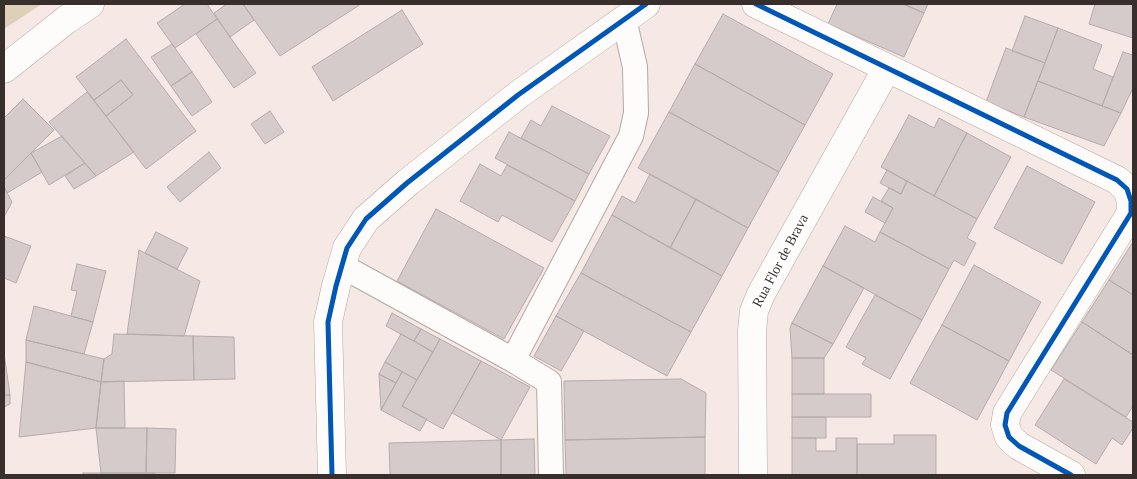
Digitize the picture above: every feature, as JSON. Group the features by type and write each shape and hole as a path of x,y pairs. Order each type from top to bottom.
{"street":[{"path":"4,69 66,20 90,4"},
{"path":"332,475 328,322 347,248 366,219 407,183 518,95 646,4"},
{"path":"756,4 1117,180 1127,189 1131,201 1130,213 1007,413 1005,425 1009,437 1019,446 1071,475"},
{"name":"Rua Flor de Brava","path":"753,475 752,331 754,311 761,294 887,68"}],"lane":[{"path":"513,360 630,136 636,113 635,75 624,20"},
{"path":"342,266 513,360 549,382 551,475"}],"shaded area":[{"path":"4,4 42,4 4,29"}],"building":[{"path":"185,4 207,4 217,19 175,48 157,23"},
{"path":"227,4 243,4 254,20 230,37 214,13"},
{"path":"243,4 361,4 280,56"},
{"path":"837,4 903,4 924,13 904,57 828,24"},
{"path":"903,4 928,4 924,13"},
{"path":"1095,4 1133,4 1133,38 1089,24"},
{"path":"402,10 423,44 333,101 312,67"},
{"path":"723,14 833,74 805,125 695,64"},
{"path":"1025,16 1058,28 1045,63 1012,51"},
{"path":"217,19 256,73 234,88 196,34"},
{"path":"1058,28 1102,45 1093,69 1113,77 1102,106 1038,81"},
{"path":"126,39 196,131 146,169 106,116 133,95 121,80 94,100 76,77"},
{"path":"172,44 192,72 171,86 151,57"},
{"path":"1006,48 1045,63 1024,117 986,102"},
{"path":"1123,52 1133,55 1133,88 1121,113 1102,106"},
{"path":"695,64 805,125 779,172 669,112"},
{"path":"192,72 212,102 192,116 171,86"},
{"path":"121,80 133,95 106,116 94,100"},
{"path":"1038,81 1121,113 1104,146 1024,117"},
{"path":"87,92 134,152 96,176 49,122"},
{"path":"23,99 54,130 4,180 4,118"},
{"path":"552,106 610,136 589,174 521,138 531,120 541,126"},
{"path":"270,111 284,132 265,144 251,124"},
{"path":"669,112 779,172 748,228 638,168"},
{"path":"909,115 934,128 939,118 967,133 934,196 881,167"},
{"path":"509,132 589,174 575,201 495,158"},
{"path":"967,133 1011,157 977,219 934,196"},
{"path":"62,136 85,163 49,185 31,153"},
{"path":"209,152 221,168 180,202 167,187"},
{"path":"31,153 42,172 7,193 4,187 4,180"},
{"path":"85,163 96,176 74,189 65,176"},
{"path":"480,164 501,176 507,165 575,201 552,242 502,215 498,222 460,201"},
{"path":"1027,166 1095,202 1062,264 994,228"},
{"path":"887,170 907,181 901,194 880,183"},
{"path":"650,174 696,199 670,248 612,215 622,196 635,203"},
{"path":"907,181 977,219 967,238 976,243 964,266 954,260 949,269 880,232 893,208 881,201 889,188 901,194"},
{"path":"4,187 12,202 4,217"},
{"path":"873,197 893,208 885,223 865,212"},
{"path":"696,199 748,228 722,276 670,248"},
{"path":"436,209 544,268 504,339 397,281"},
{"path":"612,215 722,276 691,332 581,273"},
{"path":"845,226 875,242 880,232 949,269 922,320 823,266"},
{"path":"156,232 188,248 177,269 145,253"},
{"path":"4,236 31,246 16,283 4,278"},
{"path":"1133,242 1133,295 1109,280"},
{"path":"139,250 200,281 184,336 127,334"},
{"path":"77,264 106,271 93,322 71,316 77,291 71,290"},
{"path":"974,265 1041,302 1009,361 942,325"},
{"path":"823,266 864,288 833,344 792,323"},
{"path":"581,273 691,332 667,376 556,316"},
{"path":"1109,280 1133,295 1133,355 1082,322"},
{"path":"875,295 922,320 890,379 862,364 866,358 846,347"},
{"path":"34,306 93,322 84,354 26,340"},
{"path":"392,313 421,329 414,341 386,326"},
{"path":"556,316 584,331 561,371 534,356"},
{"path":"1082,322 1133,355 1133,406 1126,417 1051,370"},
{"path":"792,323 833,344 824,358 792,358 790,328"},
{"path":"942,325 1009,361 977,420 910,383"},
{"path":"421,329 440,339 433,352 414,341"},
{"path":"114,334 193,336 194,380 101,382 104,359 112,354"},
{"path":"401,334 433,352 417,380 385,362"},
{"path":"193,336 234,337 235,379 194,380"},
{"path":"440,339 481,361 443,429 402,406"},
{"path":"26,340 104,359 101,382 26,362"},
{"path":"4,353 10,395 4,395"},
{"path":"792,358 824,358 824,394 792,394"},
{"path":"481,361 530,387 501,440 452,413"},
{"path":"26,362 101,382 96,428 19,437"},
{"path":"385,362 402,372 396,383 379,374"},
{"path":"402,372 417,380 402,406 427,419 420,431 381,410"},
{"path":"379,374 396,383 381,410"},
{"path":"681,379 706,393 705,437 565,440 564,381"},
{"path":"1064,379 1133,422 1133,428 1122,445 1112,438 1096,464 1035,425"},
{"path":"124,381 125,428 96,428 101,382"},
{"path":"792,394 871,394 871,417 792,417"},
{"path":"4,395 10,395 10,404 4,407"},
{"path":"792,417 826,417 826,438 792,438"},
{"path":"96,428 147,428 146,473 101,473"},
{"path":"147,428 176,429 175,473 146,473"},
{"path":"894,435 936,435 936,475 857,475 857,444 894,444"},
{"path":"705,437 705,475 566,475 565,440"},
{"path":"792,438 816,438 816,451 836,451 836,438 857,438 857,475 792,475"},
{"path":"534,439 535,475 501,475 501,440"},
{"path":"501,440 501,475 390,475 389,443"},
{"path":"83,473 155,473 155,475 84,475"}],"cycle path":[{"path":"332,475 328,322 347,248 366,219 407,183 518,95 646,4"},
{"path":"756,4 1117,180 1127,189 1131,201 1131,213 1007,413 1005,425 1009,437 1019,446 1071,475"}]}
